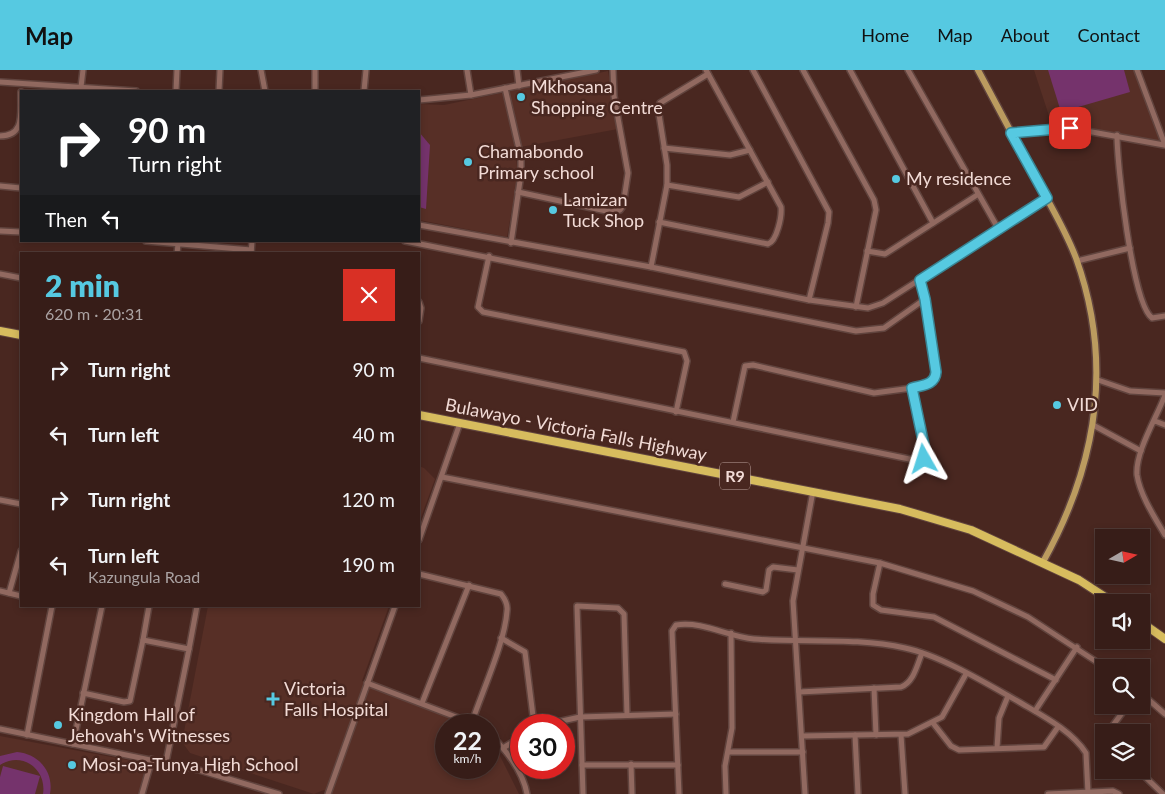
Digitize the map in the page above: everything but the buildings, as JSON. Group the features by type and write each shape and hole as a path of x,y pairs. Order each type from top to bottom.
{"highway":[{"path":"0,331 20,335"},
{"name":"Bulawayo - Victoria Falls Highway","path":"420,415 900,509 971,530 1043,562"},
{"name":"R9","path":"1043,562 1079,580 1101,594"},
{"path":"1150,628 1165,639"}],"main road":[{"path":"978,70 1061,223 1077,261 1093,317 1098,380 1093,425 1071,505 1061,531 1043,562"}],"street":[{"path":"81,87 83,70"},
{"path":"176,90 178,70"},
{"path":"219,90 220,70"},
{"path":"261,70 265,90"},
{"path":"315,70 315,90"},
{"path":"364,90 366,70"},
{"path":"467,70 471,95"},
{"path":"517,70 519,86"},
{"path":"420,100 471,95 596,70"},
{"path":"518,192 611,212 620,210 623,206 628,173 614,96 612,70"},
{"path":"753,70 829,212 809,300"},
{"path":"803,70 874,200 876,210 856,307"},
{"path":"850,70 934,223"},
{"path":"908,70 977,195 999,230"},
{"path":"1137,70 1165,145"},
{"path":"651,267 659,222 667,184 667,165 657,114 660,104 707,72 768,182 782,212 771,243 659,222"},
{"path":"0,82 60,89 81,87 98,90"},
{"path":"21,90 22,84"},
{"path":"505,88 521,158 521,174 511,243"},
{"path":"0,136 10,136 16,132 19,126 20,109"},
{"path":"1011,133 1070,128 1165,145"},
{"path":"1117,135 1118,168 1130,248 1145,310 1152,318 1165,316"},
{"path":"664,148 730,155 750,150"},
{"path":"667,184 739,197 768,182"},
{"path":"0,186 20,188"},
{"path":"867,251 885,254 977,195"},
{"path":"420,225 651,267 809,300 856,307 876,306 920,280 1047,198"},
{"path":"0,230 20,232"},
{"path":"157,242 251,252"},
{"path":"412,242 490,256 856,331 884,328 925,299"},
{"path":"177,252 178,244"},
{"path":"1077,261 1130,248"},
{"path":"490,256 478,307 483,312 684,352 686,361 676,412"},
{"path":"0,274 20,278"},
{"path":"733,422 744,366 753,365 874,393 912,388 936,379 925,299 920,280"},
{"path":"420,358 919,461 924,459 925,450 912,388"},
{"path":"1098,380 1130,391 1165,394 1156,421 1141,451 1137,475 1140,487 1165,535"},
{"path":"1156,421 1165,425"},
{"path":"420,537 460,423"},
{"path":"1093,425 1141,451"},
{"path":"442,477 880,562 973,590 1028,617 1095,660"},
{"path":"805,794 797,641 793,601 812,491"},
{"path":"0,500 20,504"},
{"path":"9,593 20,554"},
{"path":"880,562 872,594 873,605 881,610 934,617 1056,680"},
{"path":"725,584 763,592 766,590 769,570 773,567 798,570"},
{"path":"420,574 469,585 501,594 504,597 507,611 501,638 478,714"},
{"path":"422,702 469,585"},
{"path":"0,591 20,596"},
{"path":"583,794 576,606 618,608 624,614 627,715"},
{"path":"27,734 52,607"},
{"path":"73,744 102,607"},
{"path":"83,693 126,702 130,701 149,607"},
{"path":"166,762 197,607"},
{"path":"328,794 395,607"},
{"path":"679,794 672,631 676,625 684,624 751,639 870,642 922,653 1008,696 1058,727 1086,753 1088,792"},
{"path":"726,794 725,766 732,728 730,633"},
{"path":"501,638 525,652 533,714"},
{"path":"143,640 189,649"},
{"path":"1035,712 1077,647"},
{"path":"799,692 907,685 912,678 922,653"},
{"path":"802,736 908,734 933,722 946,711 966,674"},
{"path":"368,683 452,714"},
{"path":"874,688 876,735"},
{"path":"997,748 999,718 1008,696"},
{"path":"1150,701 1165,714"},
{"path":"575,718 676,714"},
{"path":"933,722 953,748 1046,746 1058,727"},
{"path":"0,729 166,762 278,794"},
{"path":"855,735 858,794"},
{"path":"901,735 905,794"},
{"path":"503,748 510,744"},
{"path":"500,745 525,781 527,794"},
{"path":"729,752 803,752"},
{"path":"142,794 152,759"},
{"path":"631,764 632,794"},
{"path":"582,765 678,765"},
{"path":"1147,779 1163,794"},
{"path":"256,794 258,788"},
{"path":"1048,794 1113,791 1119,794"}],"shaded area":[{"path":"1034,70 1137,70 1164,145 1095,131 1053,128"},
{"path":"1048,70 1124,70 1130,92 1061,112"},
{"name":"Chamabondo Primary school","path":"608,71 618,129 515,148 518,175 507,237 420,220 420,104 444,105"},
{"path":"420,133 430,145 426,209 420,207"},
{"path":"420,466 435,479 420,520"},
{"name":"Victoria Falls Hospital","path":"208,607 389,607 362,681 441,714 435,714 435,779 500,779 500,756 519,794 329,794 324,790 314,794 190,753 182,742"},
{"name":"Mosi-oa-Tunya High School","path":"0,736 143,763 147,770 139,794 0,794"},
{"path":"17,752 32,756 43,766 50,778 50,794 43,794 41,777 31,765 17,760 8,761 0,765 0,756"},
{"path":"3,766 40,776 35,794 0,794 0,777"}],"place":[{"name":"Mkhosana Shopping Centre","path":"521,97"},
{"name":"Chamabondo Primary school","path":"468,162"},
{"name":"My residence","path":"896,179"},
{"name":"Lamizan Tuck Shop","path":"553,210"},
{"name":"VID","path":"1057,405"},
{"name":"Victoria Falls Hospital","path":"273,699"},
{"name":"Kingdom Hall of Jehovah's Witnesses","path":"58,725"},
{"name":"Mosi-oa-Tunya High School","path":"72,765"}],"route":[{"path":"924,459 925,450 912,388 932,382 936,379 936,372 925,299 920,280 1047,198 1011,133 1070,128"}]}
